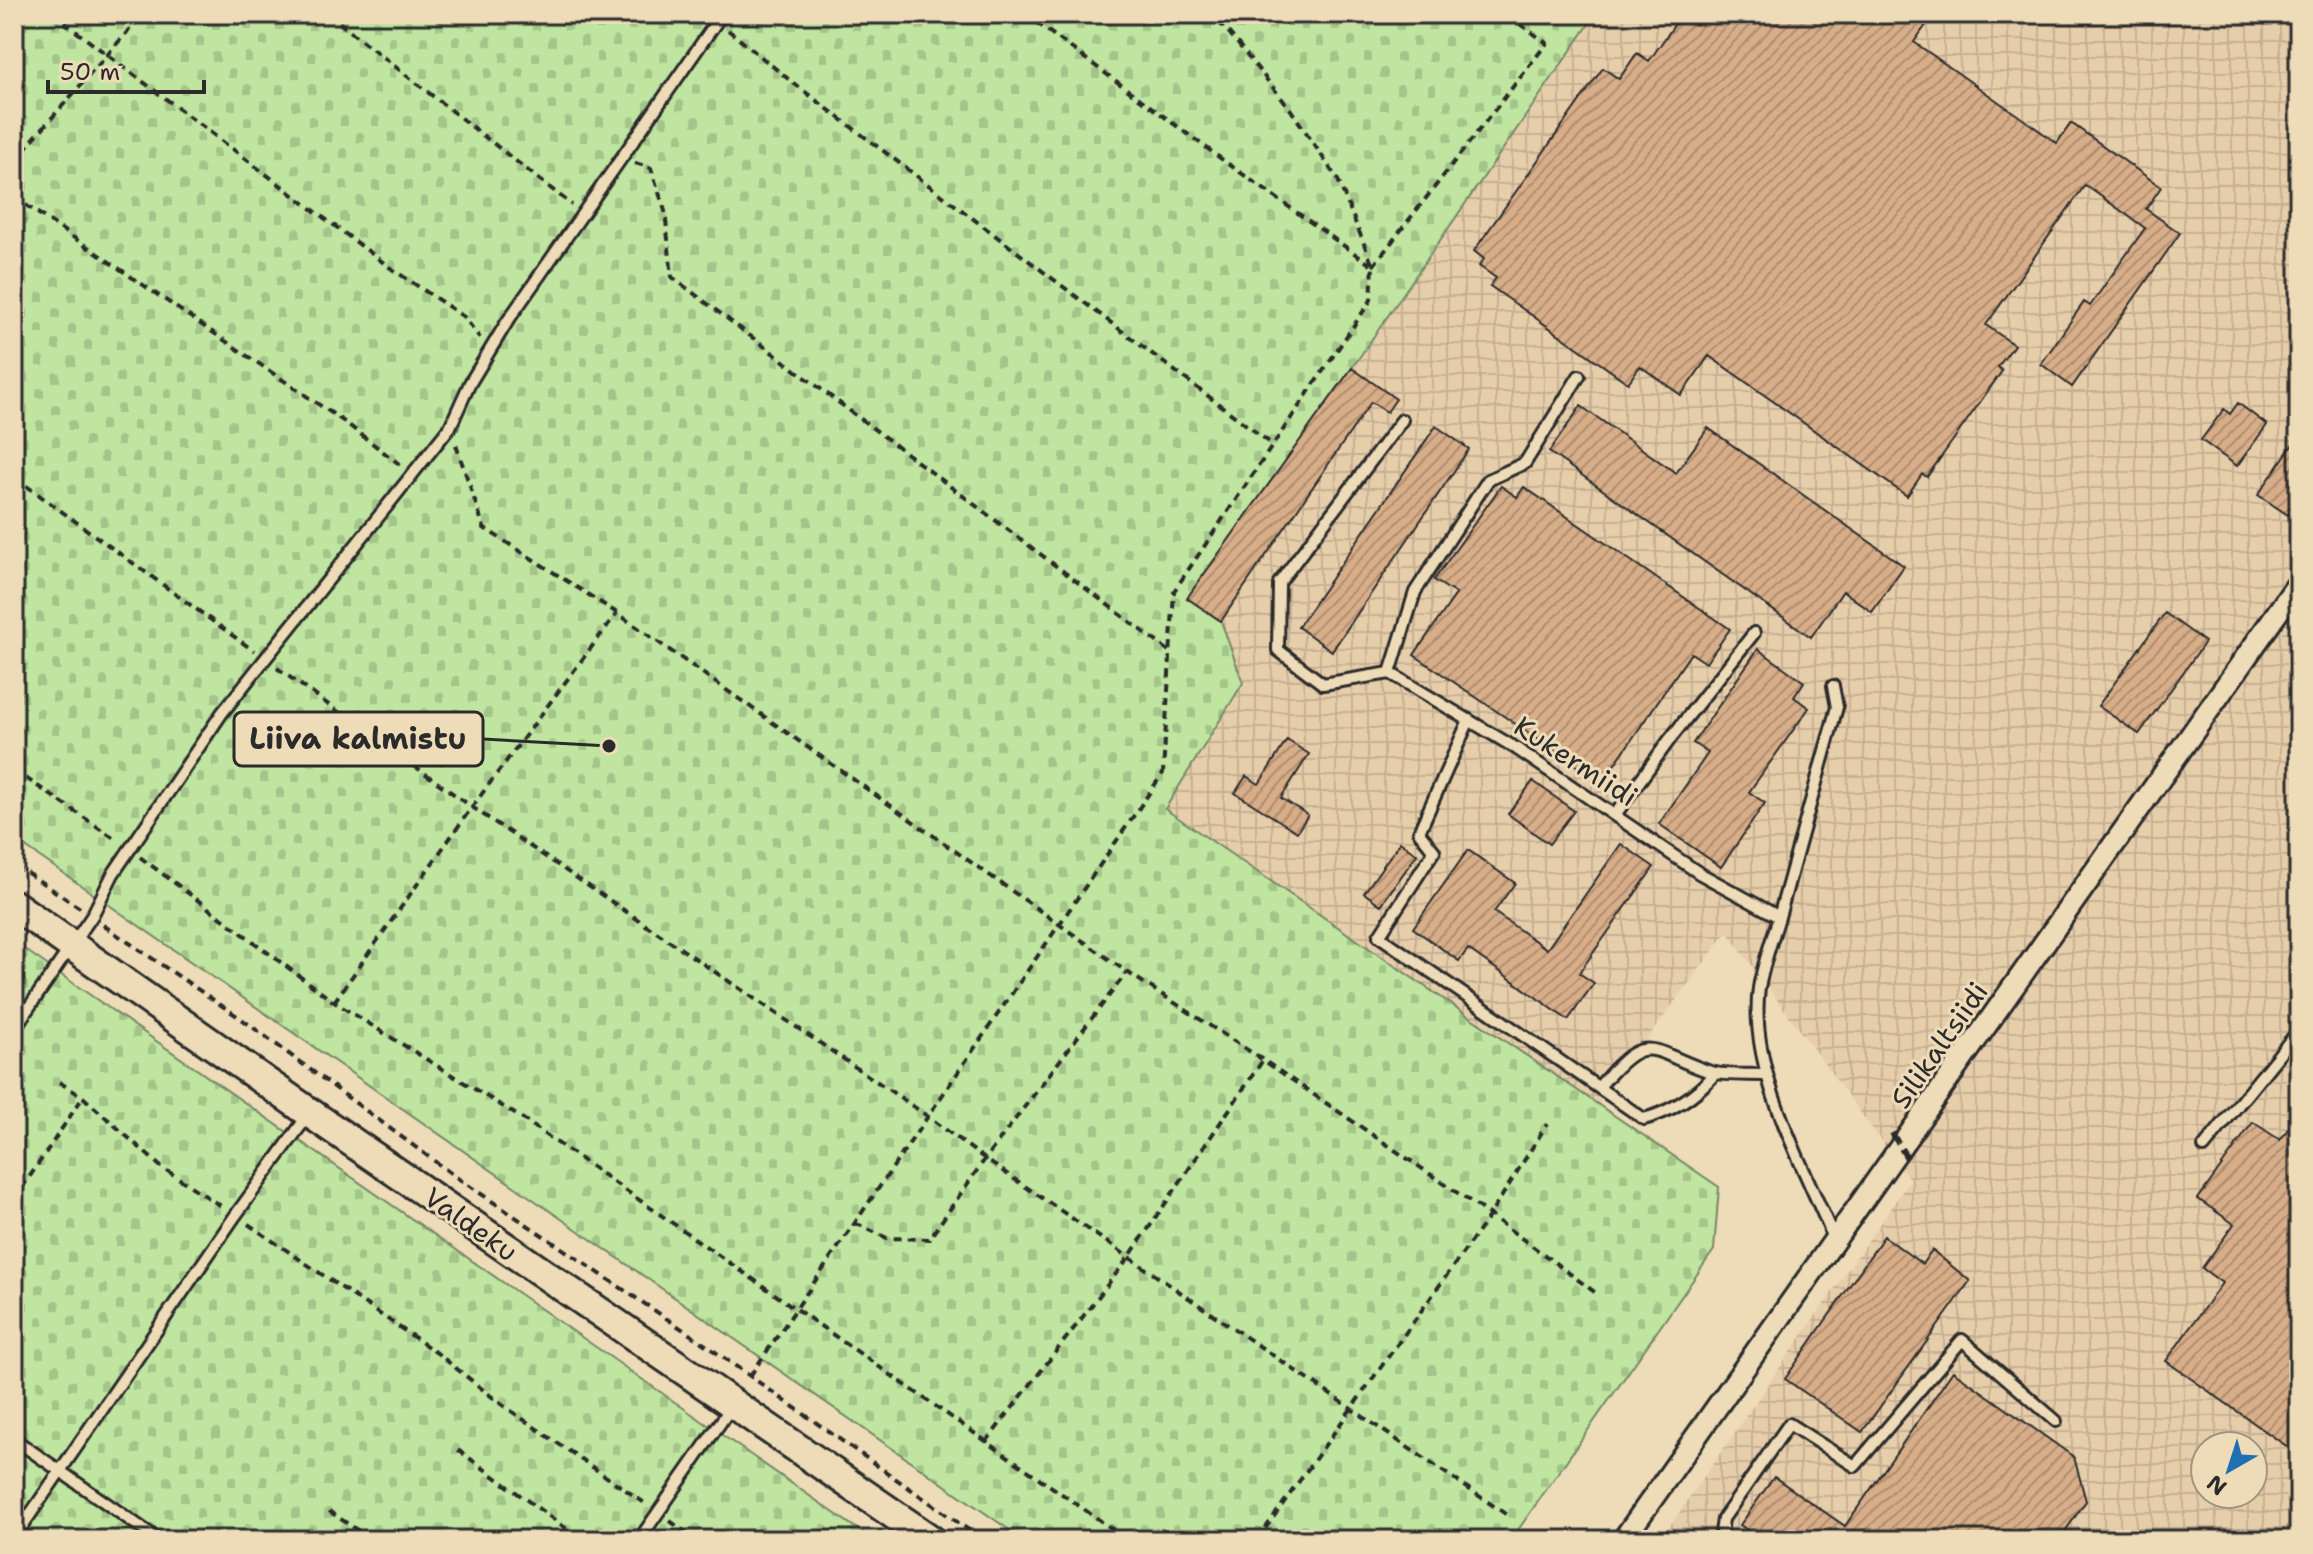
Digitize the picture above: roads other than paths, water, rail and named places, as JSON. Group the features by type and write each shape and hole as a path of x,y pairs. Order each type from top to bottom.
{"street":[{"name":"Silikaltsiidi","path":"1623,1540 2299,582"},
{"name":"Valdeku","path":"14,905 310,1113 931,1540"}],"lane":[{"path":"14,1029 92,916 113,874 222,713 450,427 470,383 489,352 719,18"},
{"path":"1402,420 1279,583 1278,650 1323,684 1390,673 1415,592 1488,480 1525,463 1579,376"},
{"path":"1615,815 1754,633"},
{"name":"Kukermiidi","path":"1390,673 1469,720 1699,873 1779,917"},
{"path":"1833,686 1837,707 1759,988 1759,1036 1767,1075 1829,1227 1833,1244"},
{"path":"1469,720 1419,832 1434,851 1379,936 1644,1119 1662,1114 1696,1094 1715,1074"},
{"path":"2204,1147 2299,1030"},
{"path":"1599,1087 1632,1052 1653,1049 1715,1074 1767,1075"},
{"path":"14,1538 235,1216 310,1113"},
{"path":"1720,1540 1723,1519 1789,1424 1855,1466 1962,1340 2056,1421"},
{"path":"639,1540 733,1405"},
{"path":"14,1439 159,1540"}],"railway":[{"path":"1892,1133 1908,1160"}],"place":[{"name":"Liiva kalmistu","path":"609,746"}]}
